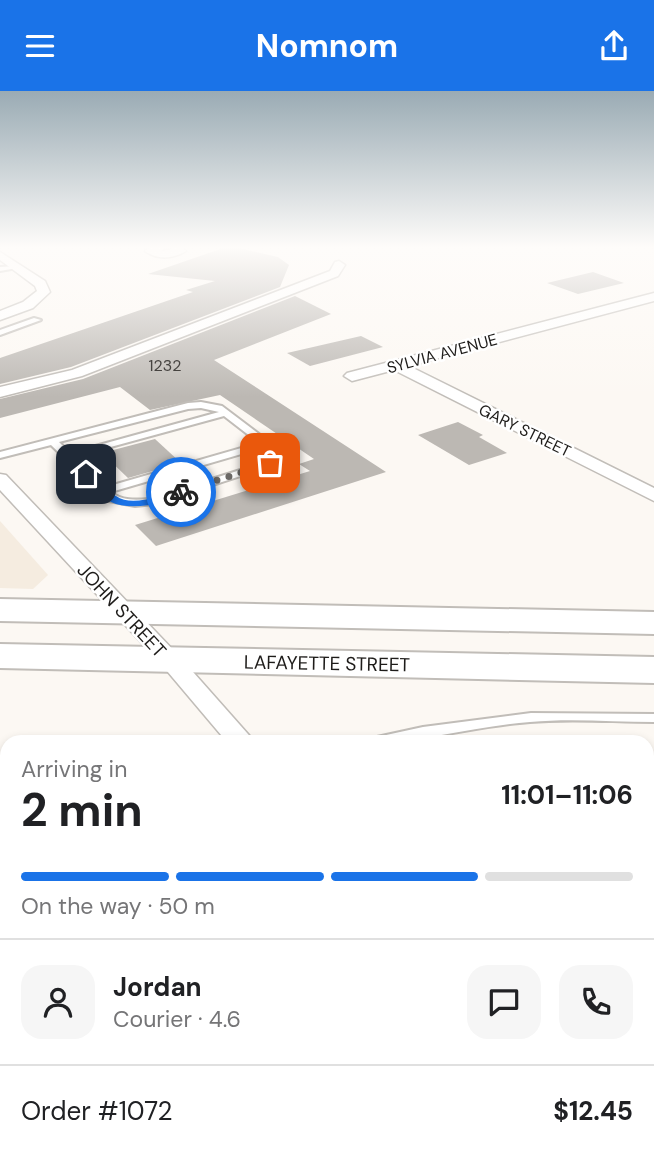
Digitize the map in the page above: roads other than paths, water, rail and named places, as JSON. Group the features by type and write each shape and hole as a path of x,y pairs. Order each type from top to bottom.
{"highway":[{"path":"0,610 654,623"},
{"name":"LAFAYETTE STREET","path":"0,656 654,670"}],"street":[{"path":"0,316 28,305 39,296"},
{"path":"0,392 76,373 274,296"},
{"name":"SYLVIA AVENUE","path":"352,376 654,297"},
{"name":"GARY STREET","path":"396,365 654,495"},
{"name":"JOHN STREET","path":"0,479 170,660 236,735"}],"lane":[{"path":"0,333 37,320"},
{"path":"0,323 16,328"},
{"path":"0,455 52,441 188,406 211,406 225,413 277,452 277,457 270,463 150,502 123,503 113,499 52,441"},
{"path":"68,456 225,413"},
{"path":"104,491 265,444"},
{"path":"409,735 531,717 654,718"}]}
